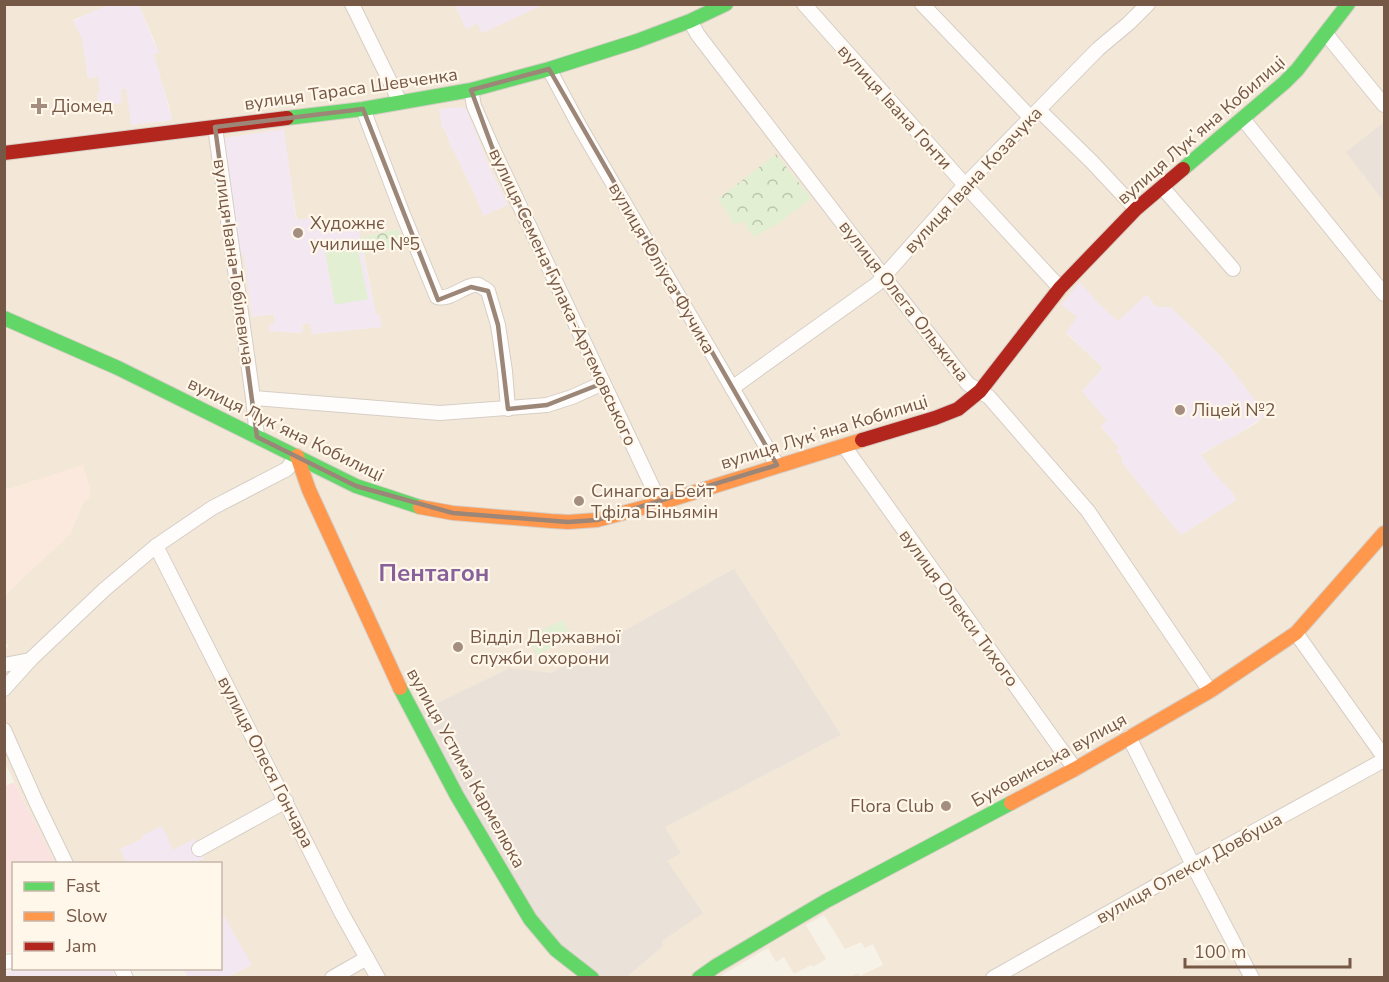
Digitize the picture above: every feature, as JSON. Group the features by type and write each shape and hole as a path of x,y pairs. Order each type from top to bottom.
{"street":[{"path":"352,4 400,102"},
{"name":"вулиця Тараса Шевченка","path":"4,153 363,109 471,90 626,45 690,21 726,4"},
{"name":"вулиця Івана Гонти","path":"804,4 1060,288"},
{"path":"922,4 1035,114 1092,162 1136,208"},
{"name":"вулиця Івана Козачука","path":"732,388 877,284 965,185 1098,49 1148,4"},
{"name":"вулиця Лукʼяна Кобилиці","path":"4,318 106,362 356,486 419,507 453,513 568,522 597,520 660,503 958,409 980,391 1060,288 1136,208 1244,119 1297,70 1348,4"},
{"name":"вулиця Олега Ольжича","path":"690,21 705,44 968,384 989,398 1088,511 1210,691"},
{"path":"1326,34 1384,105"},
{"name":"вулиця Юліуса Фучика","path":"549,69 580,127 777,465"},
{"name":"вулиця Семена Гулака-Артемовського","path":"471,90 474,106 492,147 660,503"},
{"path":"363,109 436,297 442,298 480,285 488,291 498,325 508,409"},
{"path":"1244,119 1384,294"},
{"name":"вулиця Івана Тобілевича","path":"215,126 257,437"},
{"path":"1161,187 1233,269"},
{"path":"253,398 440,413 547,405 603,383"},
{"name":"вулиця Олекси Тихого","path":"844,446 1075,769"},
{"path":"4,689 30,660 105,589 156,546 212,508 287,469 297,456"},
{"name":"вулиця Устима Кармелюка","path":"297,456 309,490 403,695 457,796 530,919 556,950 592,978"},
{"name":"Буковинська вулиця","path":"699,978 826,901 1075,769 1210,691 1296,633 1384,533"},
{"name":"вулиця Олеся Гончара","path":"156,546 341,912 378,978"},
{"path":"1296,633 1384,759"},
{"path":"4,664 30,660"},
{"path":"4,730 65,862"},
{"path":"1129,737 1252,978"},
{"name":"вулиця Олекси Довбуша","path":"993,978 1384,759"},
{"path":"199,849 286,801"},
{"path":"332,978 367,958"}],"highlighted area":[{"path":"549,69 777,465 597,520 568,522 453,513 356,486 257,437 215,127 363,109 438,300 471,287 488,291 498,325 508,409 547,405 603,383 492,147 471,90"}],"shaded area":[{"path":"109,4 139,5 159,52 154,54 172,120 131,125 126,88 121,89 122,103 99,106 98,77 88,78 82,38 73,21"},
{"path":"543,4 1384,5 1384,122 1347,152 1384,202 1384,977 850,977 858,973 860,976 883,965 873,944 865,948 861,942 845,949 824,915 806,925 826,959 794,974 784,957 776,962 768,948 719,977 627,977 663,946 667,860 664,827 841,735 576,658 552,674 510,668 593,977 227,977 251,965 222,913 222,862 197,862 204,858 173,850 141,836 143,839 120,849 126,862 54,862 4,761 4,648 9,647 5,642 5,595 70,534 88,484 83,466 5,490 5,5 109,5 73,20 82,38 88,78 98,77 100,92 127,88 132,125 172,120 153,54 159,52 139,5 455,5 466,29 477,23 482,32","holes":["460,107 465,109 490,169 508,205 475,195 452,149 444,128","283,129 297,221 324,229 358,228 360,238 398,229 404,245 364,254 376,314 382,327 312,334 311,323 303,324 302,333 269,331 275,325 274,314 252,317 244,254","1080,283 1118,321 1147,295 1156,307 1170,307 1223,359 1265,415 1258,422 1201,455 1236,500 1181,535 1123,463 1119,448 1101,427 1108,421 1082,391 1103,368 1066,333 1078,317"]},
{"path":"455,5 543,5 482,33 477,23 466,29"},
{"path":"460,107 467,111 490,169 508,205 483,216 444,128 442,128 439,109"},
{"path":"1384,122 1384,202 1346,152"},
{"name":"Художнє училище №5","path":"284,129 296,220 311,218 313,227 323,225 324,229 358,222 376,314 379,314 382,327 312,334 310,323 303,324 302,333 269,331 269,324 275,324 274,314 252,317 244,255 239,255 223,138"},
{"name":"Ліцей №2","path":"1080,282 1118,321 1146,295 1156,307 1170,307 1223,359 1266,415 1230,439 1201,454 1236,500 1181,535 1122,463 1122,458 1116,451 1119,448 1101,426 1107,421 1082,391 1103,368 1066,332 1077,317 1061,305"},
{"path":"83,465 88,484 91,485 89,499 83,503 70,534 5,595 5,490"},
{"path":"734,569 841,735 665,827 681,853 667,861 703,913 662,941 663,946 627,977 593,977 557,949 413,715 510,668 552,673"},
{"path":"14,782 54,862 12,862 12,951 5,953 5,786"},
{"path":"162,826 173,850 194,839 204,858 197,862 126,862 120,849 142,839 141,836"},
{"path":"222,913 252,965 227,977 188,977 184,970 222,970"},
{"path":"112,970 115,977 5,977 5,972"}],"green space":[{"path":"776,154 811,198 779,223 754,237 743,221 735,225 718,199"},
{"path":"398,229 405,245 364,254 360,238"},
{"path":"356,240 368,299 335,305 324,246"},
{"path":"563,620 571,637 537,655 527,637"}],"traffic: fast":[{"path":"287,118 363,109 471,90 549,69 637,41 690,21 726,4"},
{"path":"1183,169 1284,83 1297,70 1348,4"},
{"path":"4,318 118,368 356,486 420,507"},
{"path":"400,688 457,796 530,919 556,950 592,978"},
{"path":"699,978 826,901 1011,803"}],"traffic: slow":[{"path":"420,507 453,513 551,521 597,520 660,503 862,440"},
{"path":"297,456 309,490 400,688"},
{"path":"1011,803 1210,691 1296,633 1384,533"}],"traffic: jam":[{"path":"4,153 287,118"},
{"path":"862,440 958,409 980,391 1060,288 1136,209 1183,169"}],"place":[{"name":"Діомед","path":"39,106"},
{"name":"Художнє училище №5","path":"298,233"},
{"name":"Ліцей №2","path":"1180,410"},
{"name":"Синагога Бейт Тфіла Біньямін","path":"579,501"},
{"name":"Відділ Державної служби охорони","path":"458,647"},
{"name":"Flora Club","path":"946,806"}],"district":[{"name":"Пентагон","path":"434,573"}]}
